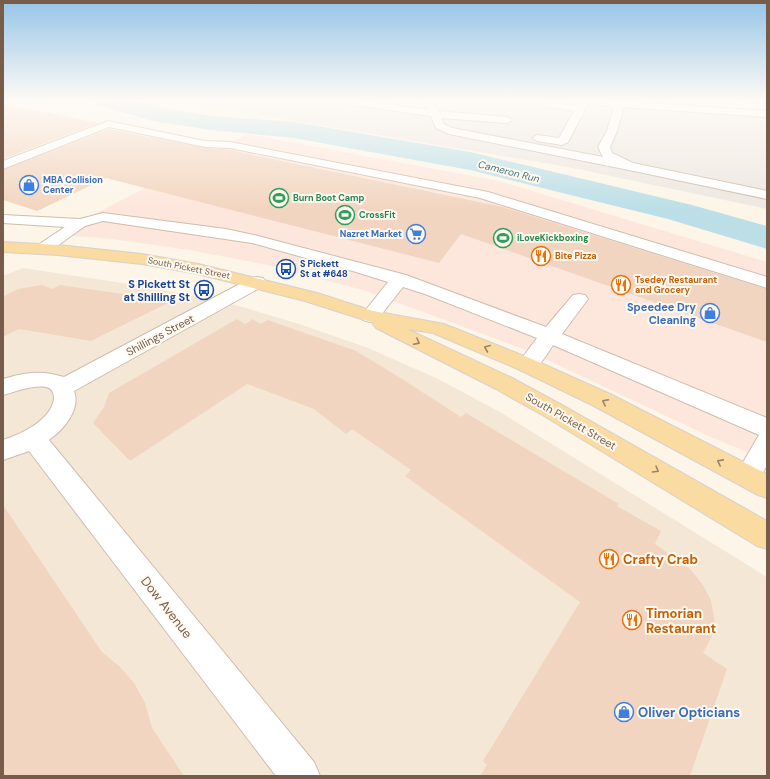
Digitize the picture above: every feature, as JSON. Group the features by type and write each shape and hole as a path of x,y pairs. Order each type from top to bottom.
{"main road":[{"name":"South Pickett Street","path":"3,247 44,248 142,259 198,269 257,282 370,316 437,328 527,365 602,400 758,482"},
{"name":"South Pickett Street","path":"370,316 418,343 468,365 521,392 767,536"}],"street":[{"path":"3,165 76,136"},
{"path":"168,136 205,144 230,145 483,196 767,283"},
{"path":"477,136 767,194"},
{"path":"531,136 562,142 565,136"},
{"path":"609,136 604,147 607,155 629,166"},
{"path":"3,219 80,223 103,217 226,234 253,239 400,279 550,336 767,428"},
{"path":"44,248 80,223"},
{"path":"370,316 400,279"},
{"name":"Shillings Street","path":"62,388 257,282"},
{"path":"527,365 578,299"},
{"path":"3,386 35,379 54,382 62,388 66,396 62,411 53,423 33,438 19,445 3,450"},
{"name":"Dow Avenue","path":"33,438 300,776"},
{"path":"758,482 767,442"}],"shaded area":[{"path":"243,136 260,136 499,181 767,262 767,460 715,439 526,350 363,290 267,265 190,250 111,239 52,234 99,212"},
{"path":"385,136 767,136 767,209 568,167"},
{"path":"23,268 135,285 205,298 246,308 302,325 368,348 436,378 500,412 767,577 767,776 3,776 3,276"}],"building":[{"path":"3,136 63,136 3,159"},
{"path":"90,136 146,136 205,148 224,149 503,207 767,289 767,342 461,234 439,263 106,178 37,211 3,200 3,170"},
{"path":"42,285 53,289 60,285 172,301 91,341 19,329 3,337 3,297 18,289"},
{"path":"237,319 245,324 253,319 260,324 268,320 356,351 461,417 466,413 619,504 617,506 661,531 655,544 691,570 703,585 711,600 715,623 712,636 703,653 727,669 690,776 480,776 487,765 483,761 580,602 405,476 411,470 352,429 346,434 314,409 247,384 130,461 93,423 104,407 109,393"},
{"path":"3,505 102,652 120,667 134,683 145,703 152,728 184,776 3,776"}],"waterway":[{"name":"Cameron Run","path":"330,136 470,161 523,173 680,212 767,238"}],"place":[{"name":"MBA Collision Center","path":"29,185"},
{"name":"Burn Boot Camp","path":"279,198"},
{"name":"CrossFit","path":"345,215"},
{"name":"Nazret Market","path":"416,234"},
{"name":"iLoveKickboxing","path":"503,238"},
{"name":"Bite Pizza","path":"541,256"},
{"name":"S Pickett St at #648","path":"286,269"},
{"name":"Tsedey Restaurant and Grocery","path":"621,285"},
{"name":"S Pickett St at Shilling St","path":"204,290"},
{"name":"Speedee Dry Cleaning","path":"710,313"},
{"name":"Crafty Crab","path":"609,559"},
{"name":"Timorian Restaurant","path":"632,620"},
{"name":"Oliver Opticians","path":"624,712"}]}
